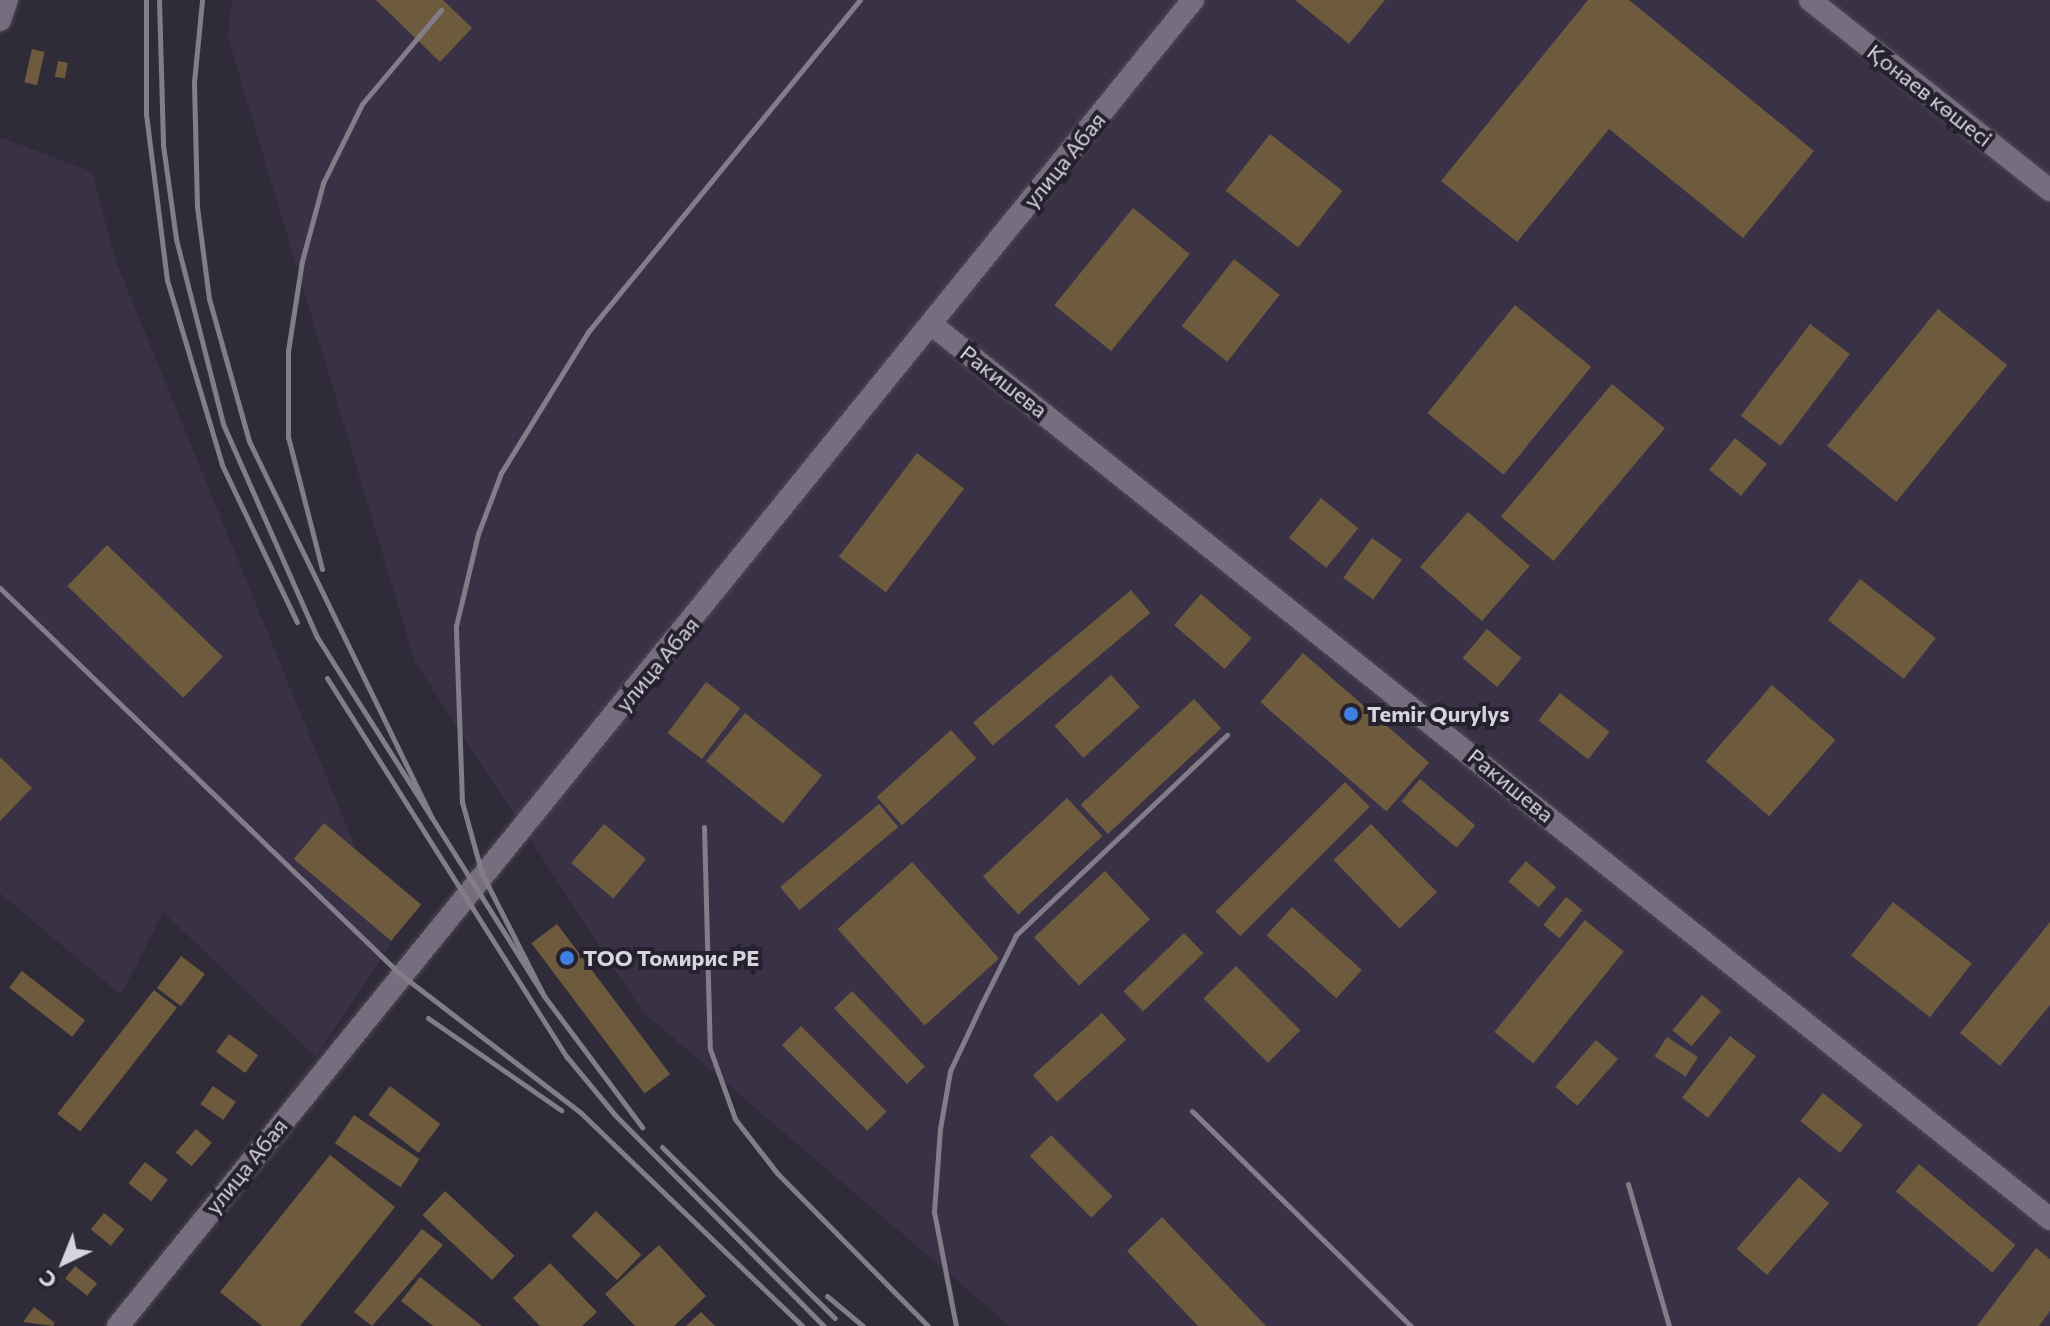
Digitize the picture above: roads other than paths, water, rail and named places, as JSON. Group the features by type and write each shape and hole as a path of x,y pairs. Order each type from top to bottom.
{"street":[{"path":"0,20 7,0"},
{"name":"улица Абая","path":"118,1326 1193,0"},
{"name":"Қонаев көшесі","path":"1810,0 2050,190"},
{"name":"Ракишева","path":"931,324 2050,1219"}],"railway":[{"path":"146,0 146,114 167,280 222,465 297,622"},
{"path":"159,0 163,145 176,239 223,424 317,637 432,818 249,441 209,299 197,206 194,82 202,0"},
{"path":"432,818 544,996 482,874 462,802 456,626 478,534 501,473 588,332 860,0"},
{"path":"322,569 288,437 288,351 302,261 323,183 362,104 441,10"},
{"path":"0,588 400,974 581,1113 802,1326"},
{"path":"327,678 567,1057 615,1115 824,1326"},
{"path":"956,1326 934,1212 940,1129 950,1071 1016,935 1227,735"},
{"path":"704,827 710,1049 735,1119 777,1173 928,1326"},
{"path":"544,996 642,1127"},
{"path":"428,1018 561,1110"},
{"path":"1192,1111 1411,1326"},
{"path":"662,1147 835,1318"},
{"path":"1628,1184 1669,1326"},
{"path":"827,1296 863,1326"}],"place":[{"name":"Temir Qurylys","path":"1351,714"},
{"name":"ТОО Томирис РЕ","path":"567,958"}]}
